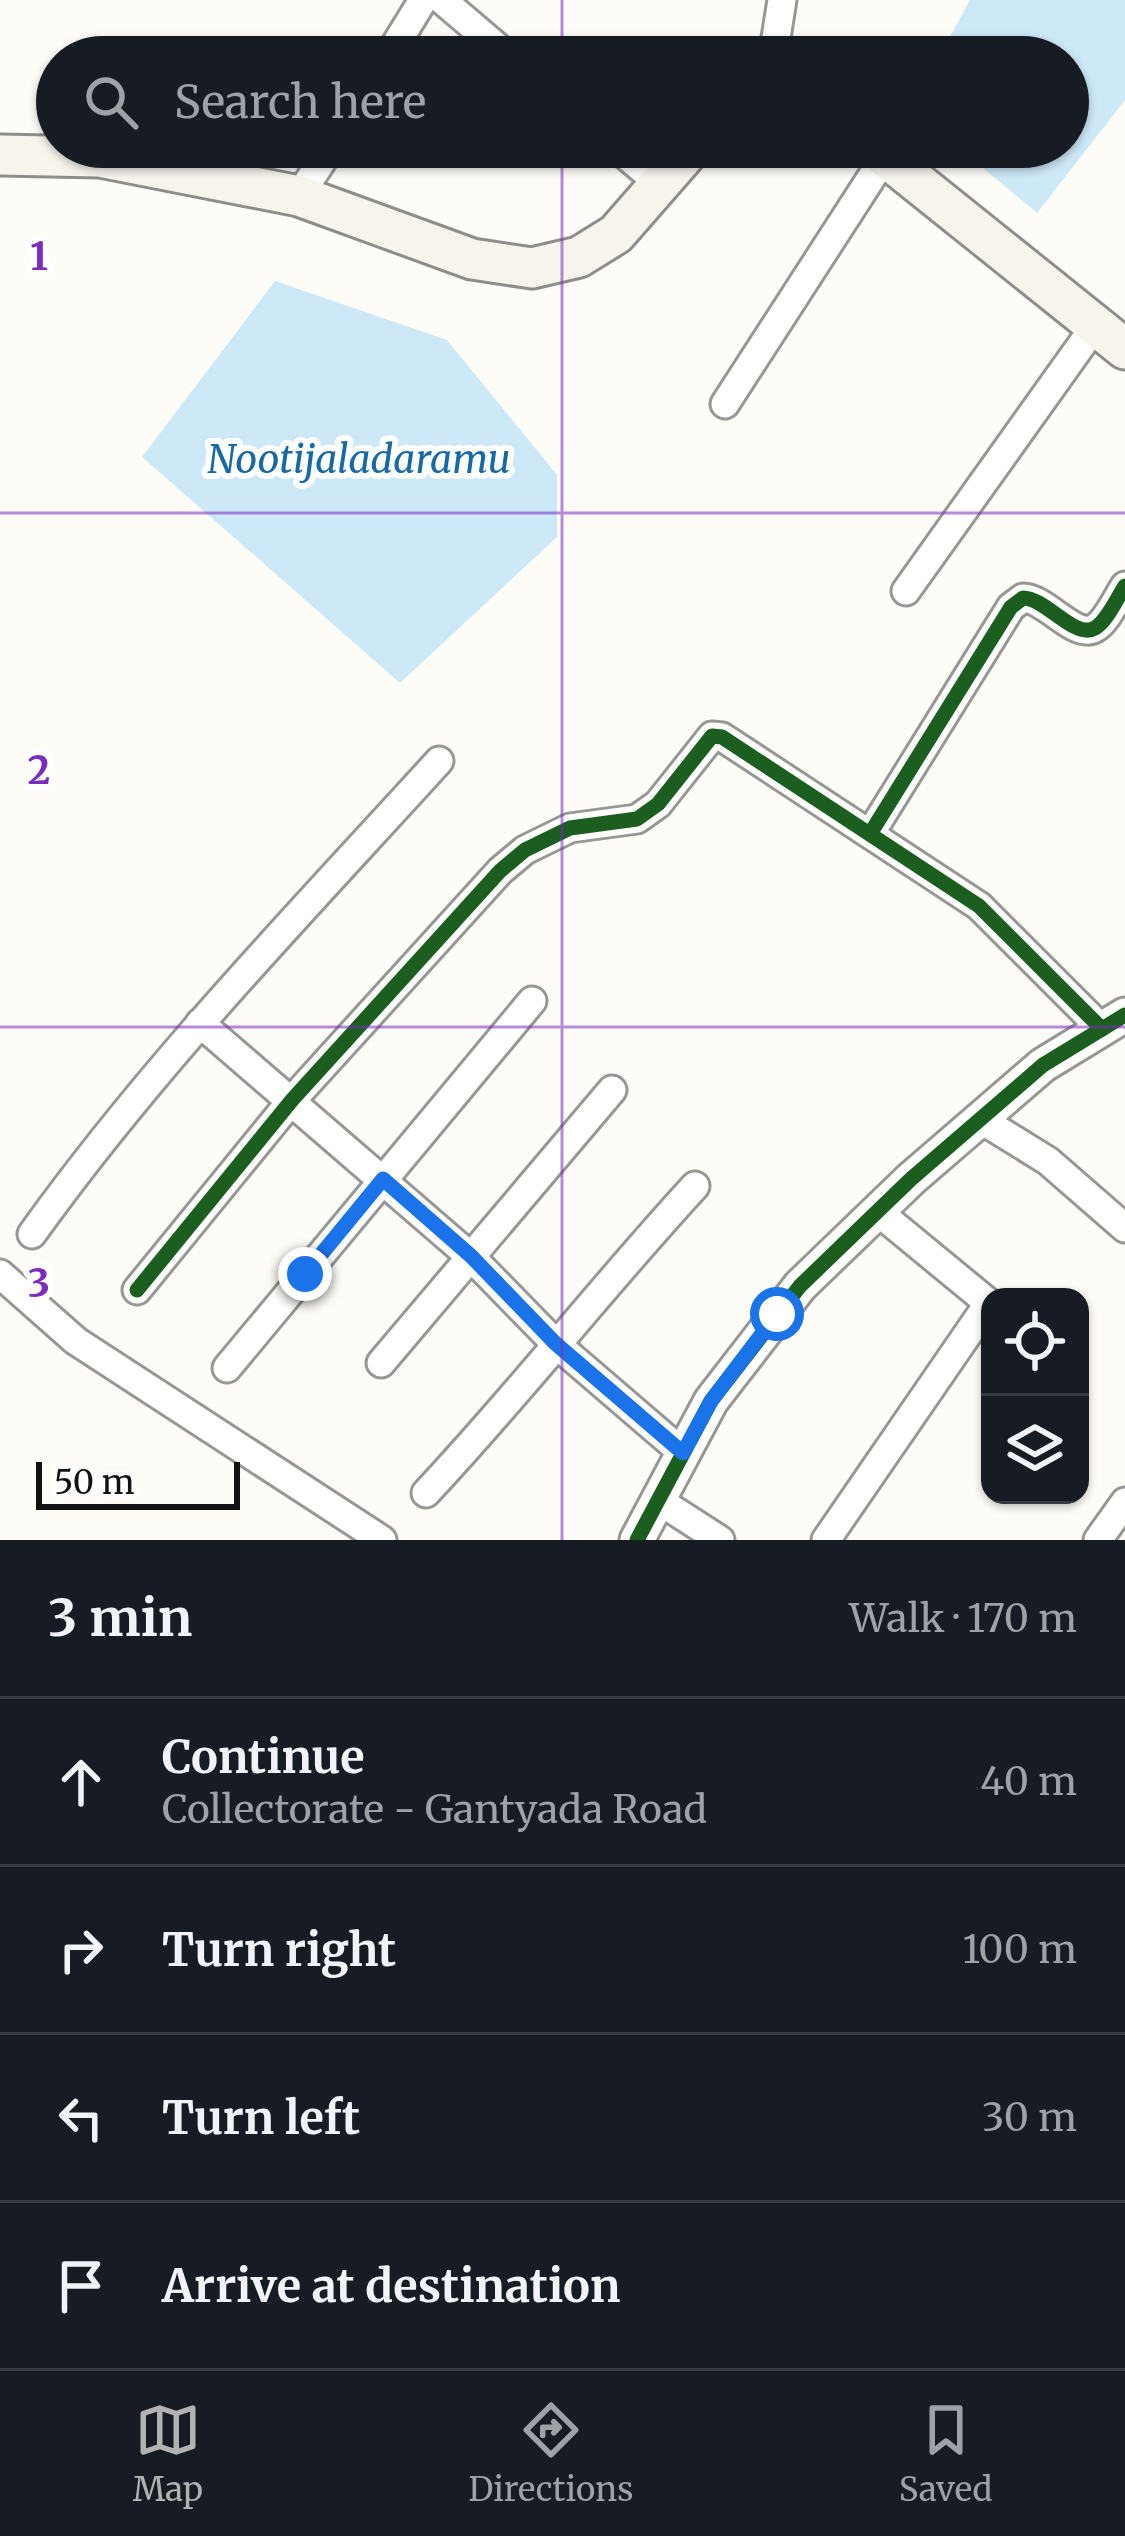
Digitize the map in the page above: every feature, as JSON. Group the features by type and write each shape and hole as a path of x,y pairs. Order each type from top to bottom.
{"main road":[{"path":"0,155 36,156"},
{"path":"156,168 299,196 472,259 532,268 579,257 616,234 674,168"},
{"path":"901,168 1110,337"}],"street":[{"path":"401,36 423,0"},
{"path":"442,0 484,36"},
{"path":"776,36 782,0"},
{"path":"299,196 317,168"},
{"path":"641,168 660,184"},
{"path":"725,404 870,168"},
{"path":"906,591 1110,337"},
{"path":"870,834 1010,607 1029,597 1087,631 1098,626 1125,586"},
{"path":"137,1290 292,1100 500,871 525,850 570,828 637,820 658,804 712,736 722,737 979,906 1113,1022 1043,1065 877,1211 800,1286 711,1401 637,1540"},
{"path":"32,1234 88,1155 200,1023 439,761"},
{"path":"227,1368 532,1001"},
{"path":"200,1023 471,1256 555,1343 683,1453"},
{"path":"381,1363 612,1090"},
{"path":"980,1119 1048,1161 1125,1228"},
{"path":"425,1493 499,1415 555,1343 694,1186"},
{"path":"877,1211 981,1296"},
{"path":"0,1274 76,1341 382,1540"},
{"path":"826,1540 981,1316"},
{"path":"658,1500 720,1540"},
{"path":"1098,1540 1125,1502"}],"water":[{"path":"970,0 1125,0 1125,100 1089,146 1089,36 950,36"},
{"path":"983,168 1072,168 1037,213"},
{"name":"Nootijaladaramu","path":"275,281 447,340 557,475 557,537 400,683 142,457"}],"cycle path":[{"path":"870,834 1011,607 1023,598 1032,600 1087,630 1104,620 1125,586"},
{"path":"137,1290 292,1100 500,871 525,850 570,828 637,819 658,804 712,736 722,737 979,906 1102,1029"},
{"path":"637,1540 711,1401 800,1286 911,1179 1043,1065 1125,1015"}],"route":[{"path":"305,1274 383,1179 471,1256 555,1343 683,1453 711,1401 777,1314"}]}
